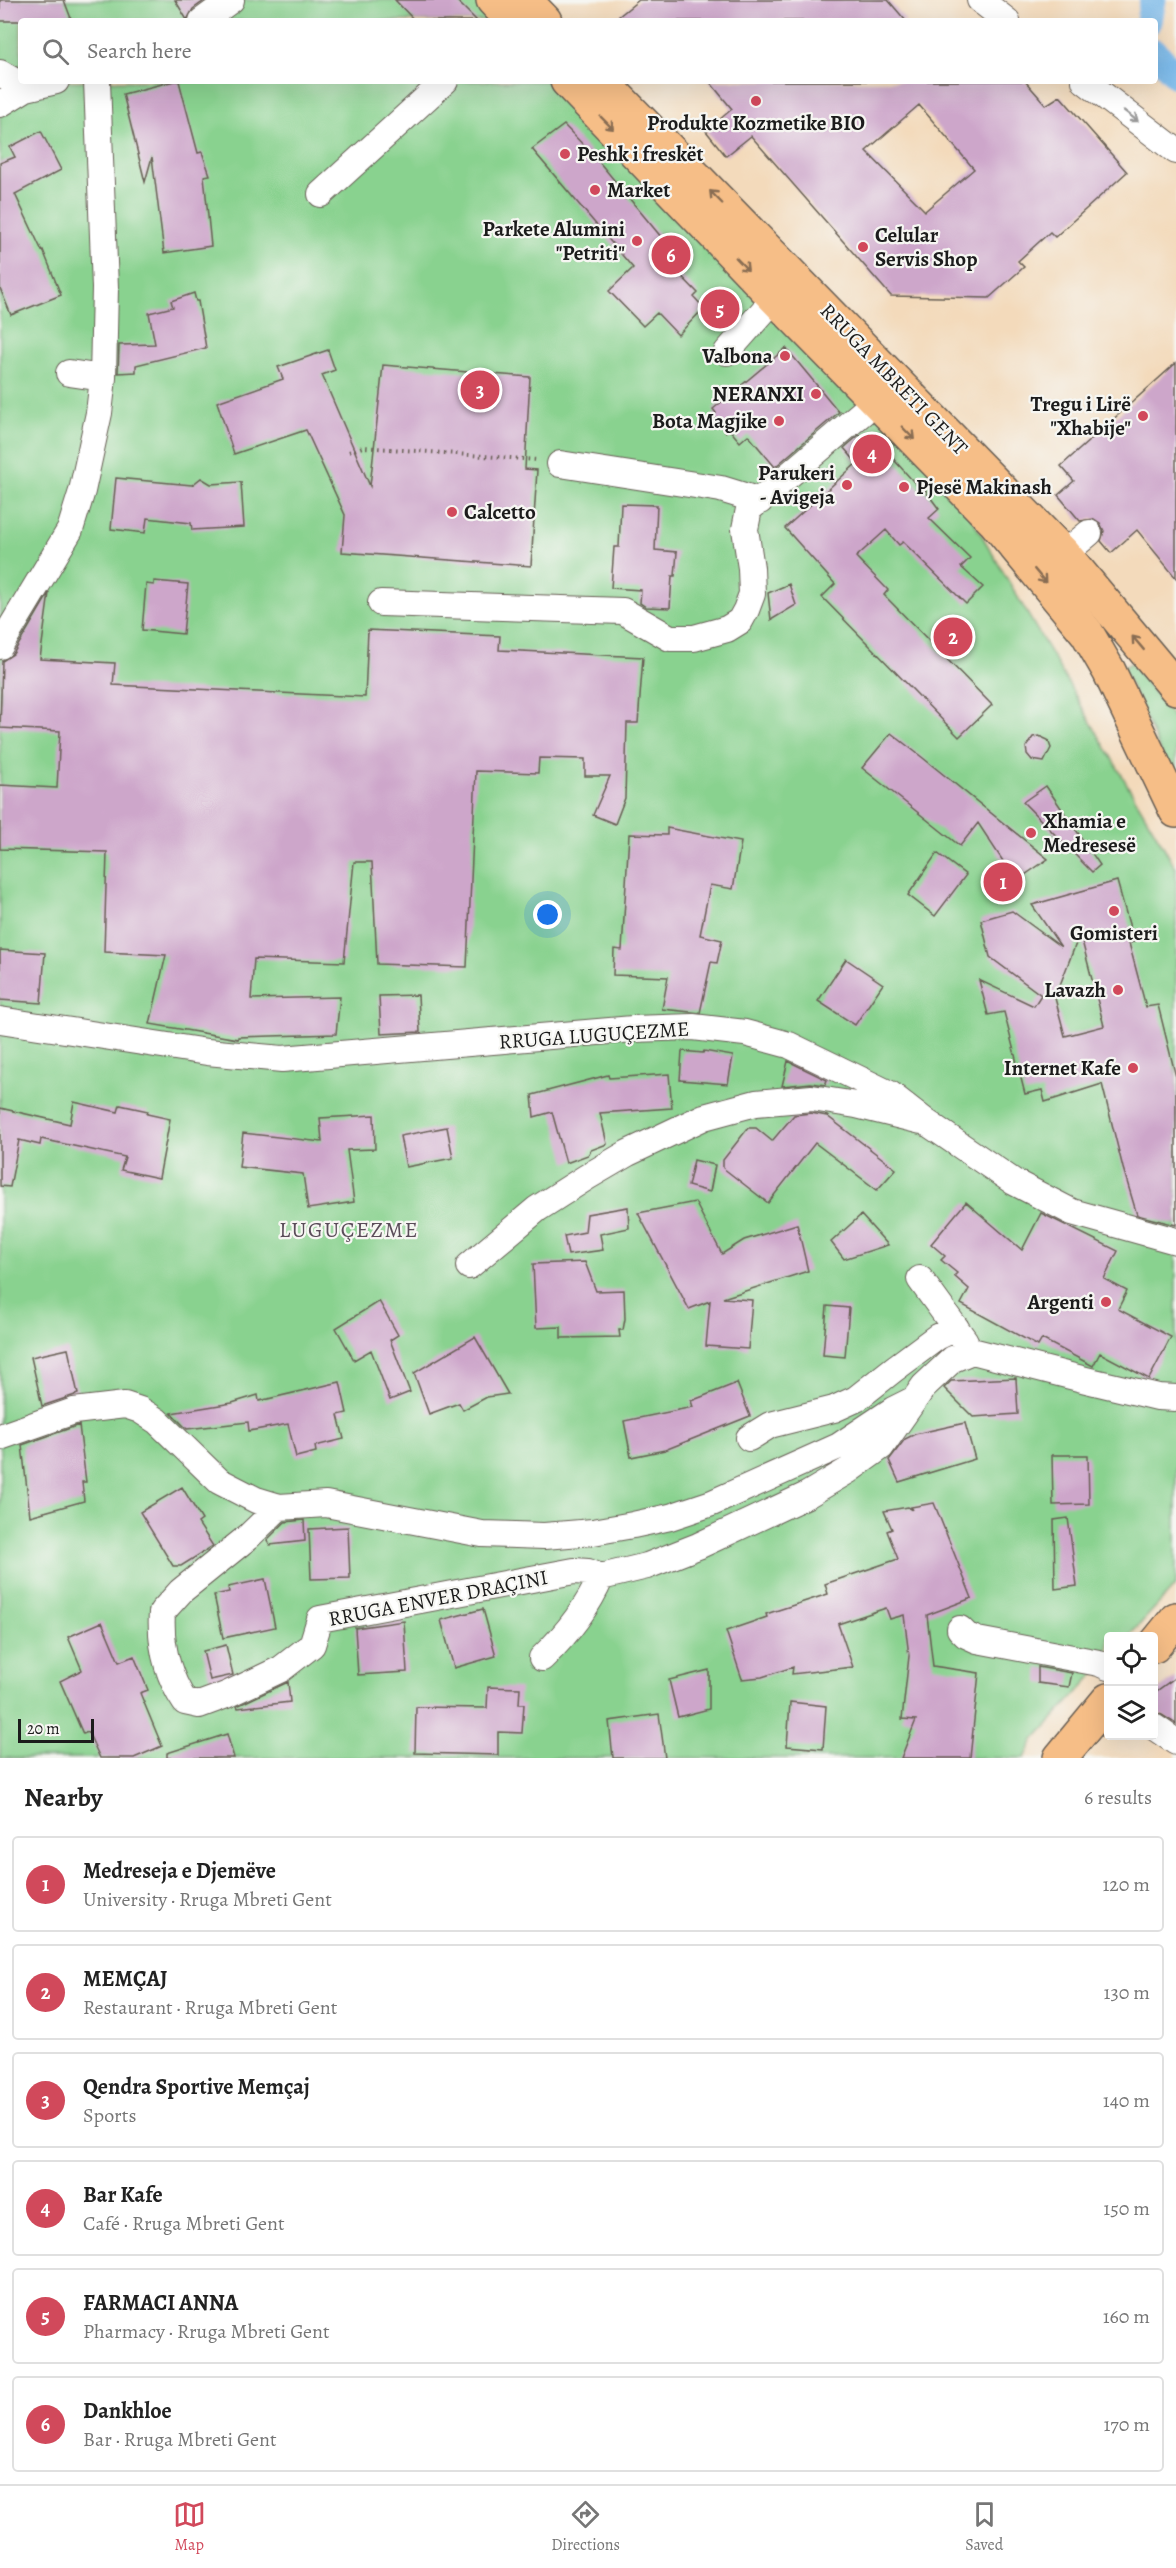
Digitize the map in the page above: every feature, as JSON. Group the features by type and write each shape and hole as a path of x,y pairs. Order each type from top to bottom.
{"main road":[{"path":"493,0 510,18"},
{"path":"525,0 542,18"},
{"name":"RRUGA MBRETI GENT","path":"570,84 775,298 995,522 1087,633 1109,671 1176,812"},
{"name":"RRUGA MBRETI GENT","path":"605,84 1064,554 1176,688"},
{"path":"1158,1641 1176,1619"},
{"path":"1060,1758 1104,1705"}],"street":[{"path":"206,18 231,0"},
{"path":"980,0 1003,18"},
{"path":"0,73 18,83"},
{"path":"19,84 26,88"},
{"path":"0,104 26,88 43,84"},
{"path":"0,646 70,530 82,491 99,413 103,378 105,288 97,84"},
{"path":"321,194 443,84"},
{"path":"1089,84 1176,151"},
{"path":"727,352 775,298"},
{"path":"69,373 103,378"},
{"name":"RRUGA MBRETI GENT","path":"381,603 623,611 670,638 694,638 727,629 740,621 752,594 745,529 749,509 876,401"},
{"path":"560,464 721,489 760,501"},
{"path":"1064,554 1089,533"},
{"name":"RRUGA LUGUÇEZME","path":"0,1020 207,1052 282,1059 633,1029 693,1027 746,1034 789,1045 890,1094 926,1122 1014,1182 1072,1212 1176,1241"},
{"path":"469,1266 537,1209 587,1177 628,1153 704,1117 756,1103 812,1098 856,1105 926,1122"},
{"path":"920,1279 972,1351 1096,1383 1158,1397 1176,1398"},
{"path":"749,1438 770,1425 834,1409 856,1399 937,1337 956,1328"},
{"name":"RRUGA ENVER DRAÇINI","path":"279,1506 249,1537 181,1591 162,1612 163,1651 178,1692 185,1702 199,1705 281,1669 312,1645 320,1618 574,1571 588,1572 601,1577 647,1566 684,1552 807,1495 849,1470 881,1446 942,1368 953,1359 972,1351"},
{"name":"RRUGA ENVER DRAÇINI","path":"0,1437 74,1411 125,1405 140,1410 157,1421 219,1482 256,1500 279,1506 326,1504 482,1534 544,1536 592,1532 670,1517 749,1488 839,1446 893,1410 916,1399"},
{"path":"542,1658 571,1627 601,1577"},
{"path":"960,1629 977,1640 1104,1665"},
{"path":"1158,1730 1176,1742"}],"path":[{"path":"350,452 363,447 545,460 560,464"}],"green space":[{"path":"0,0 483,0 500,18 18,18 18,84 566,84 936,457 1176,868 1176,1585 1133,1632 1104,1632 1104,1663 1034,1740 1025,1758 0,1758"},
{"path":"1131,663 1176,721 1176,786 1123,668"}],"building":[{"path":"0,0 64,0 71,18 18,18 18,21 0,21"},
{"path":"175,0 204,0 193,9 188,18 186,18"},
{"path":"395,0 456,0 474,18 412,18"},
{"path":"639,0 888,0 903,18 617,18"},
{"path":"162,84 180,84 198,153 202,152 210,175 204,176 211,246 164,253 152,157 145,182 123,94"},
{"path":"711,84 1028,84 1046,105 1060,96 1127,172 1055,237 1050,232 1018,261 1024,267 989,298 891,296 751,136 726,156 706,131 732,109","holes":["919,105 974,169 925,211 866,151"]},
{"path":"564,125 595,157 662,238 652,246 698,293 694,297 704,308 678,335 657,313 643,326 609,291 633,268 532,149"},
{"path":"41,131 61,170 15,194 43,250 61,295 11,315 0,288 0,163 15,157 10,147"},
{"path":"194,293 198,301 206,348 136,365 136,372 118,373 119,345 155,344 149,313 173,307 171,301"},
{"path":"786,348 839,412 775,467 748,435 740,442 729,429 726,432 713,416 716,413 713,409"},
{"path":"328,350 335,370 322,375 370,486 383,365 530,377 525,469 537,470 531,566 342,552 345,515 306,430 234,454 217,402 283,379 278,367"},
{"name":"Tregu i Lirë \"Xhabije\"","path":"1176,363 1176,578 1137,530 1111,553 1101,541 1104,531 1100,523 1094,519 1080,521 1058,495 1074,481 1061,466"},
{"path":"859,435 878,442 921,490 924,489 939,509 929,518 970,558 961,567 983,587 966,604 903,542 899,545 886,530 856,557 888,590 884,595 992,705 959,737 822,597 835,584 785,528 857,463 844,448"},
{"path":"116,478 192,485 201,478 211,484 241,482 244,527 192,530 191,523 147,518 145,533 111,529"},
{"path":"621,504 657,505 655,550 677,552 675,576 672,576 670,608 646,607 640,603 641,590 611,588 614,547 619,547"},
{"path":"154,581 188,584 183,634 142,630 146,584 154,585"},
{"path":"789,584 796,605 771,620 768,593"},
{"path":"49,593 40,659 115,663 113,685 365,697 368,630 500,636 499,650 643,657 638,723 627,723 625,798 615,824 593,815 610,776 585,776 585,759 539,758 538,773 476,771 467,967 377,964 372,862 354,862 344,962 254,959 251,999 340,997 336,1034 238,1037 238,1039 150,1024 166,955 104,952 107,852 0,849 0,785 57,788 60,731 0,728 2,661 13,654"},
{"path":"891,733 1048,859 1016,881 978,823 960,846 862,768"},
{"path":"1039,736 1048,740 1051,748 1044,762 1032,760 1027,754 1026,747 1033,737"},
{"path":"1046,786 1100,865 1092,872 1023,802"},
{"path":"667,828 741,842 733,889 710,885 700,935 722,940 717,963 711,962 700,1013 662,1009 668,977 613,975 614,949 622,950 629,834 667,835"},
{"path":"937,853 966,875 935,916 908,895"},
{"path":"1117,881 1134,942 1129,943 1146,1007 1158,1005 1176,1077 1176,1225 1137,1215 1102,1084 1045,1102 1042,1090 1025,1094 1004,1012 988,1015 979,980 1034,1006 1041,995 990,957 981,920 1012,911 1061,947 1032,905","holes":["1080,933 1104,1026 1065,1036 1055,998"]},
{"path":"0,950 45,953 41,1003 0,1000"},
{"path":"846,959 883,984 855,1025 818,1001"},
{"path":"418,995 420,1032 381,1034 379,996"},
{"path":"682,1051 703,1053 704,1051 733,1056 728,1084 680,1080"},
{"path":"788,1061 827,1080 825,1085 811,1083 782,1086"},
{"path":"669,1074 672,1108 600,1113 607,1144 591,1150 588,1155 566,1163 552,1112 534,1117 532,1095 608,1075 609,1078"},
{"path":"74,1102 118,1112 120,1105 170,1119 159,1178 121,1170 125,1157 41,1139 40,1145 19,1140 10,1187 0,1186 0,1108 70,1124"},
{"path":"811,1113 827,1116 896,1169 877,1190 815,1143 768,1203 723,1168 723,1160 748,1128 756,1128 772,1141 794,1115"},
{"path":"374,1115 375,1149 347,1150 354,1202 308,1209 303,1174 239,1167 243,1133 322,1142 320,1118"},
{"path":"447,1127 453,1158 406,1167 400,1136"},
{"path":"694,1160 715,1165 710,1192 688,1186"},
{"path":"695,1202 722,1254 744,1240 797,1224 808,1271 723,1298 752,1300 748,1349 706,1346 710,1301 689,1309 638,1213"},
{"path":"966,1202 1022,1250 1041,1213 1118,1251 1104,1279 1127,1291 1118,1309 1171,1337 1149,1379 1100,1353 1093,1366 1042,1339 1038,1346 961,1304 969,1289 954,1276 957,1273 941,1260 945,1256 931,1244"},
{"path":"628,1207 629,1228 600,1234 603,1250 568,1255 564,1236 585,1232 587,1214"},
{"path":"861,1215 888,1245 844,1259 831,1242"},
{"path":"585,1262 596,1291 624,1290 625,1319 623,1330 619,1330 620,1337 561,1338 561,1327 536,1328 533,1264"},
{"path":"379,1301 398,1335 390,1340 410,1392 390,1400 371,1350 354,1360 336,1328"},
{"path":"827,1306 849,1308 845,1357 823,1355"},
{"path":"475,1337 508,1394 487,1397 463,1410 459,1403 429,1414 414,1373"},
{"path":"68,1349 78,1394 42,1406 31,1357"},
{"path":"1016,1378 1018,1414 973,1417 944,1388 951,1381"},
{"path":"340,1382 347,1413 338,1415 344,1439 315,1446 316,1452 296,1457 288,1424 249,1431 248,1422 187,1429 171,1413 232,1403 258,1395 259,1401"},
{"path":"737,1383 750,1416 665,1450 631,1457 624,1421 693,1407 691,1401"},
{"path":"965,1423 975,1459 899,1482 889,1460 905,1439 915,1434"},
{"path":"79,1425 86,1482 82,1482 84,1501 30,1516 22,1445"},
{"path":"1052,1455 1088,1455 1089,1504 1053,1505"},
{"path":"182,1487 202,1520 198,1523 213,1546 181,1566 173,1566 140,1512"},
{"path":"934,1503 972,1598 927,1615 933,1666 979,1673 970,1758 901,1758 916,1720 902,1719 909,1656 904,1615 890,1619 886,1608 838,1624 853,1667 792,1674 793,1667 762,1677 742,1679 726,1631 767,1617 766,1614 828,1594 825,1584 898,1559 887,1531 892,1529 884,1511 908,1507 913,1510 911,1507"},
{"path":"1068,1518 1077,1586 1055,1589 1054,1520"},
{"path":"304,1520 305,1541 270,1545 267,1540 285,1522"},
{"path":"348,1527 350,1578 311,1579 309,1529"},
{"path":"265,1579 275,1627 223,1638 214,1595 229,1592 228,1587"},
{"path":"483,1609 496,1656 454,1668 441,1620"},
{"path":"404,1621 407,1672 358,1675 355,1628"},
{"path":"102,1622 119,1662 134,1656 148,1690 140,1693 162,1746 134,1758 100,1758 88,1732 83,1734 60,1681 82,1670 68,1637"},
{"path":"226,1645 233,1675 210,1680 203,1651"},
{"path":"1038,1667 1072,1673 1069,1687 1038,1683"},
{"path":"709,1670 709,1709 678,1717 669,1680"},
{"path":"1176,1677 1176,1724 1158,1714 1158,1690"},
{"path":"288,1682 290,1702 238,1708 237,1706"},
{"path":"488,1687 520,1688 519,1704 524,1704 522,1733 498,1732 498,1755 415,1753 416,1707 487,1708"},
{"path":"790,1702 826,1706 823,1749 787,1746"},
{"path":"659,1714 665,1758 613,1758 609,1721"},
{"path":"227,1734 234,1758 167,1758 167,1753"}],"waterway":[{"path":"1150,18 1153,0"},
{"path":"1158,55 1176,75"}],"place":[{"name":"Produkte Kozmetike BIO","path":"756,101"},
{"name":"Peshk i freskët","path":"565,154"},
{"name":"Market","path":"595,190"},
{"name":"Parkete Alumini \"Petriti\"","path":"637,241"},
{"name":"Celular Servis Shop","path":"863,247"},
{"name":"Dankhloe","path":"671,255"},
{"name":"FARMACI ANNA","path":"720,309"},
{"name":"Valbona","path":"785,356"},
{"name":"Qendra Sportive Memçaj","path":"480,390"},
{"name":"NERANXI","path":"816,394"},
{"name":"Tregu i Lirë \"Xhabije\"","path":"1143,416"},
{"name":"Bota Magjike","path":"779,421"},
{"name":"Bar Kafe","path":"872,454"},
{"name":"Parukeri - Avigeja","path":"847,485"},
{"name":"Pjesë Makinash","path":"904,487"},
{"name":"Calcetto","path":"452,512"},
{"name":"MEMÇAJ","path":"953,637"},
{"name":"Xhamia e Medresesë","path":"1031,833"},
{"name":"Medreseja e Djemëve","path":"1003,882"},
{"name":"Gomisteri","path":"1114,911"},
{"name":"Lavazh","path":"1118,990"},
{"name":"Internet Kafe","path":"1133,1068"},
{"name":"Argenti","path":"1106,1302"}],"district":[{"name":"LUGUÇEZME","path":"349,1229"}]}
